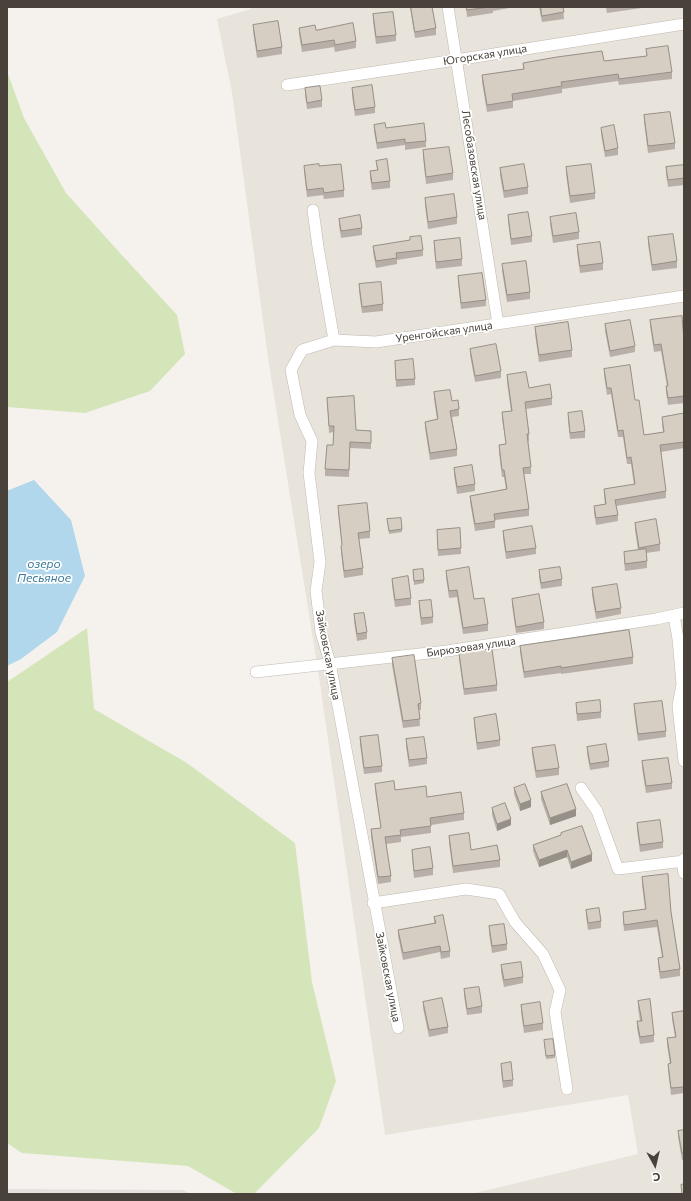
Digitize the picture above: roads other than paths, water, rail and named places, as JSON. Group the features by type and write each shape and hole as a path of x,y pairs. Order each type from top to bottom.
{"street":[{"name":"Лесобазовская улица","path":"448,7 498,324"},
{"name":"Югорская улица","path":"287,85 684,24"},
{"path":"313,210 334,340"},
{"name":"Уренгойская улица","path":"334,340 376,342 684,296"},
{"name":"Зайковская улица","path":"334,340 302,350 290,370 300,415 312,441 309,473 320,562 316,590 321,632 330,663 373,903 398,1028"},
{"path":"679,614 678,639 682,684 678,706 684,761"},
{"name":"Бирюзовая улица","path":"256,672 330,663 357,662 454,650 679,614"},
{"path":"581,788 597,811 618,868 683,860 684,874"},
{"path":"373,903 466,889 499,894 515,922 543,954 560,990 555,1012 566,1089"}],"water":[{"name":"озеро Песьяное","path":"34,480 71,520 85,576 57,632 21,659 7,666 7,489 9,490"}]}
